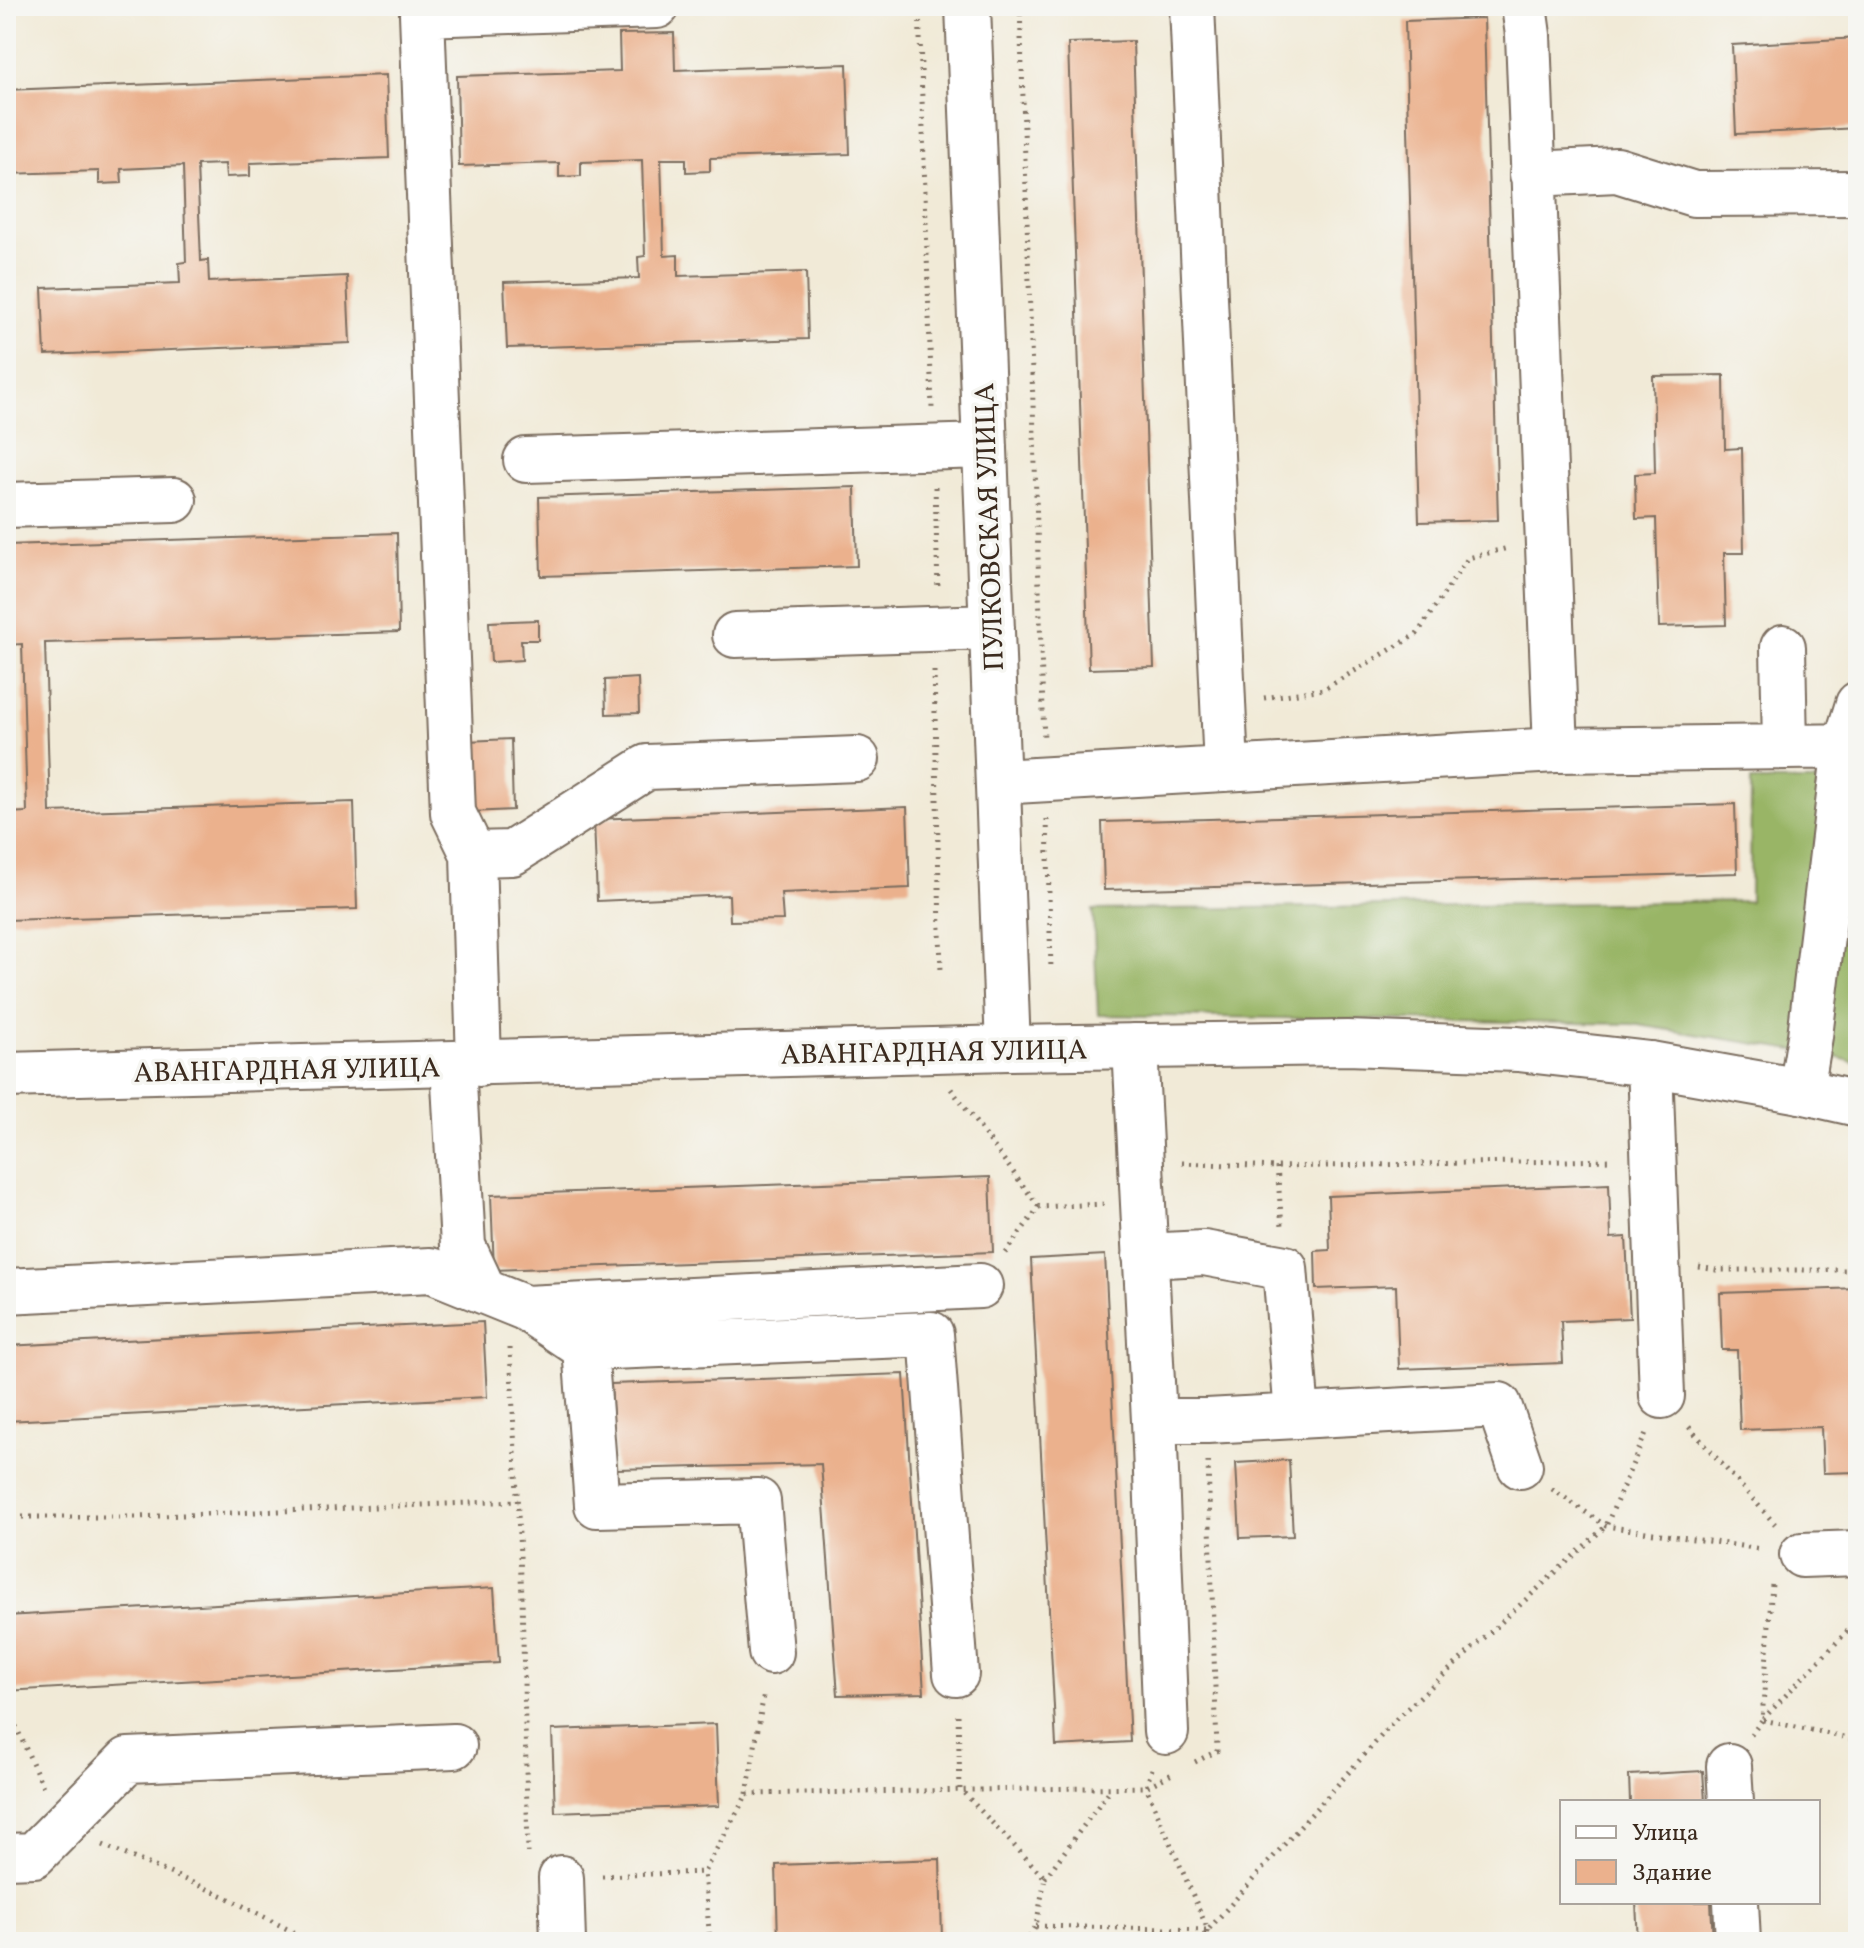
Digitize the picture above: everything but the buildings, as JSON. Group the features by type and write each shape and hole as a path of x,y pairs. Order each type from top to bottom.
{"main road":[{"path":"657,6 422,14 453,813 473,854 463,1246 484,1291 518,1326 585,1348 931,1334 956,1674"},
{"name":"ПУЛКОВСКАЯ УЛИЦА","path":"968,6 1008,1048"},
{"path":"1192,6 1226,769"},
{"path":"1524,6 1528,35 1556,750"},
{"path":"1532,174 1617,170 1694,194 1858,193"},
{"path":"526,460 985,446"},
{"path":"6,505 174,500"},
{"path":"735,635 992,627"},
{"path":"1783,647 1785,747"},
{"path":"1801,1091 1858,704"},
{"path":"998,782 1556,750 1852,746"},
{"path":"473,854 512,853 647,767 857,759"},
{"name":"АВАНГАРДНАЯ УЛИЦА","path":"6,1075 1008,1048 1347,1043 1518,1049 1650,1064 1858,1104"},
{"path":"1135,1046 1166,1732"},
{"path":"1650,1064 1662,1396"},
{"path":"1145,1256 1204,1253 1285,1268 1297,1415"},
{"path":"6,1291 431,1270 484,1291"},
{"path":"518,1326 980,1286"},
{"path":"585,1348 597,1505 758,1501 771,1652"},
{"path":"1154,1421 1207,1421 1499,1405 1520,1466"},
{"path":"1788,1553 1858,1553"},
{"path":"6,1856 34,1855 128,1760 454,1746"},
{"path":"561,1878 563,1942"},
{"path":"1736,1904 1738,1942"}],"path":[{"path":"1020,6 1051,970"},
{"path":"1224,704 1324,689 1417,634 1468,558 1548,539"},
{"path":"944,1050 947,1083 1039,1207"},
{"path":"980,1286 1039,1207 1141,1182 1277,1167 1653,1159"},
{"path":"1277,1167 1285,1268"},
{"path":"1658,1259 1716,1270 1858,1270"},
{"path":"518,1326 518,1501 527,1853 561,1878 704,1872"},
{"path":"1204,1942 1208,1930 1399,1716 1606,1526 1662,1396 1788,1553 1762,1720"},
{"path":"1520,1466 1606,1526 1788,1553"},
{"path":"6,1517 137,1517 518,1501"},
{"path":"1730,1784 1762,1720 1858,1620"},
{"path":"710,1942 704,1872 747,1794 771,1652"},
{"path":"956,1674 960,1789 1045,1878"},
{"path":"6,1704 61,1828 224,1896 312,1942"},
{"path":"1762,1720 1858,1740"},
{"path":"1166,1732 1146,1787 1208,1930"},
{"path":"747,1794 960,1789"},
{"path":"1027,1942 1036,1926 1045,1878 1111,1789"},
{"path":"1036,1926 1208,1930"}],"green space":[{"path":"1751,781 1858,781 1858,1063 1632,1024 1098,1015 1093,910 1750,901"}]}
